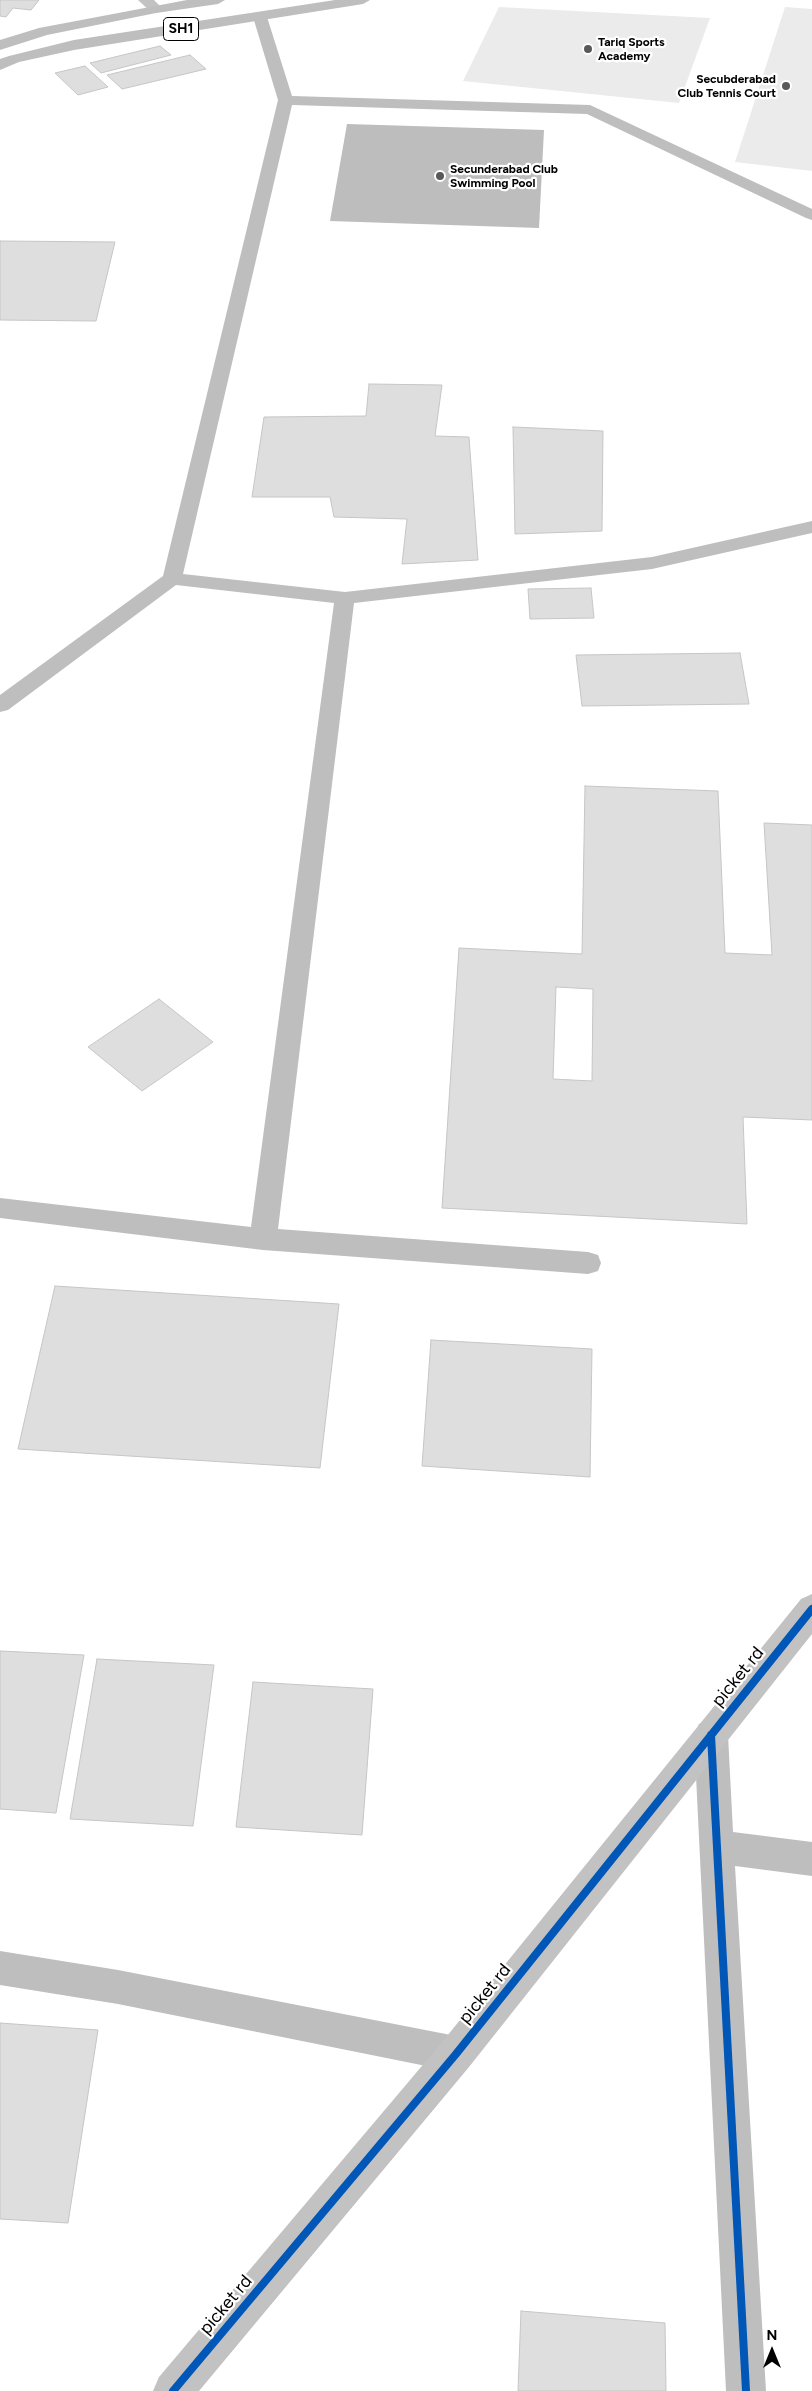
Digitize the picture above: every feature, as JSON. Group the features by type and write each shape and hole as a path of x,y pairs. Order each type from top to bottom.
{"main road":[{"name":"SH1","path":"0,45 150,5 218,0"},
{"name":"SH1","path":"0,65 14,59 74,45 363,0"},
{"path":"711,1735 746,2391"},
{"path":"717,1847 812,1859"}],"street":[{"name":"picket rd","path":"173,2391 456,2054 812,1609"}],"lane":[{"path":"0,705 172,579 286,100 260,16"},
{"path":"286,100 590,110 812,215"},
{"path":"172,579 345,598 652,563 812,527"},
{"path":"263,1238 345,598"},
{"path":"0,1208 263,1238 588,1263"},
{"path":"0,1968 118,1987 456,2054"}],"shaded area":[{"name":"Tariq Sports Academy","path":"499,7 710,18 679,103 463,81"},
{"name":"Secubderabad Club Tennis Court","path":"785,7 812,9 812,171 735,162"},
{"name":"Secunderabad Club Swimming Pool","path":"347,124 544,130 539,228 330,221"}],"building":[{"path":"0,0 39,0 31,10 13,8 6,17 0,16"},
{"path":"160,46 171,55 101,73 90,63"},
{"path":"190,55 206,69 122,89 107,75"},
{"path":"85,66 108,87 78,95 55,73"},
{"path":"0,241 115,242 96,321 0,320"},
{"path":"369,384 442,385 435,436 469,437 478,560 402,564 407,519 334,517 330,497 252,497 264,417 366,416"},
{"path":"513,427 603,431 602,531 515,534"},
{"path":"591,588 594,618 530,619 528,589"},
{"path":"740,653 749,704 582,706 576,655"},
{"path":"585,786 718,791 725,953 772,955 764,823 812,825 812,1120 743,1117 747,1224 442,1208 459,948 582,954","holes":["556,987 593,989 592,1081 553,1079"]},
{"path":"159,999 213,1042 142,1091 88,1047"},
{"path":"55,1286 339,1304 320,1468 18,1449"},
{"path":"431,1340 592,1349 590,1477 422,1466"},
{"path":"0,1651 84,1655 56,1813 0,1809"},
{"path":"97,1659 214,1665 193,1826 70,1819"},
{"path":"253,1682 373,1689 362,1835 236,1827"},
{"path":"0,2023 98,2030 68,2223 0,2219"},
{"path":"521,2311 665,2323 666,2391 518,2391"}],"cycle path":[{"path":"173,2391 456,2054 812,1609"},
{"path":"711,1735 746,2391"}],"place":[{"name":"Tariq Sports Academy","path":"588,49"},
{"name":"Secubderabad Club Tennis Court","path":"786,86"},
{"name":"Secunderabad Club Swimming Pool","path":"440,176"}]}
